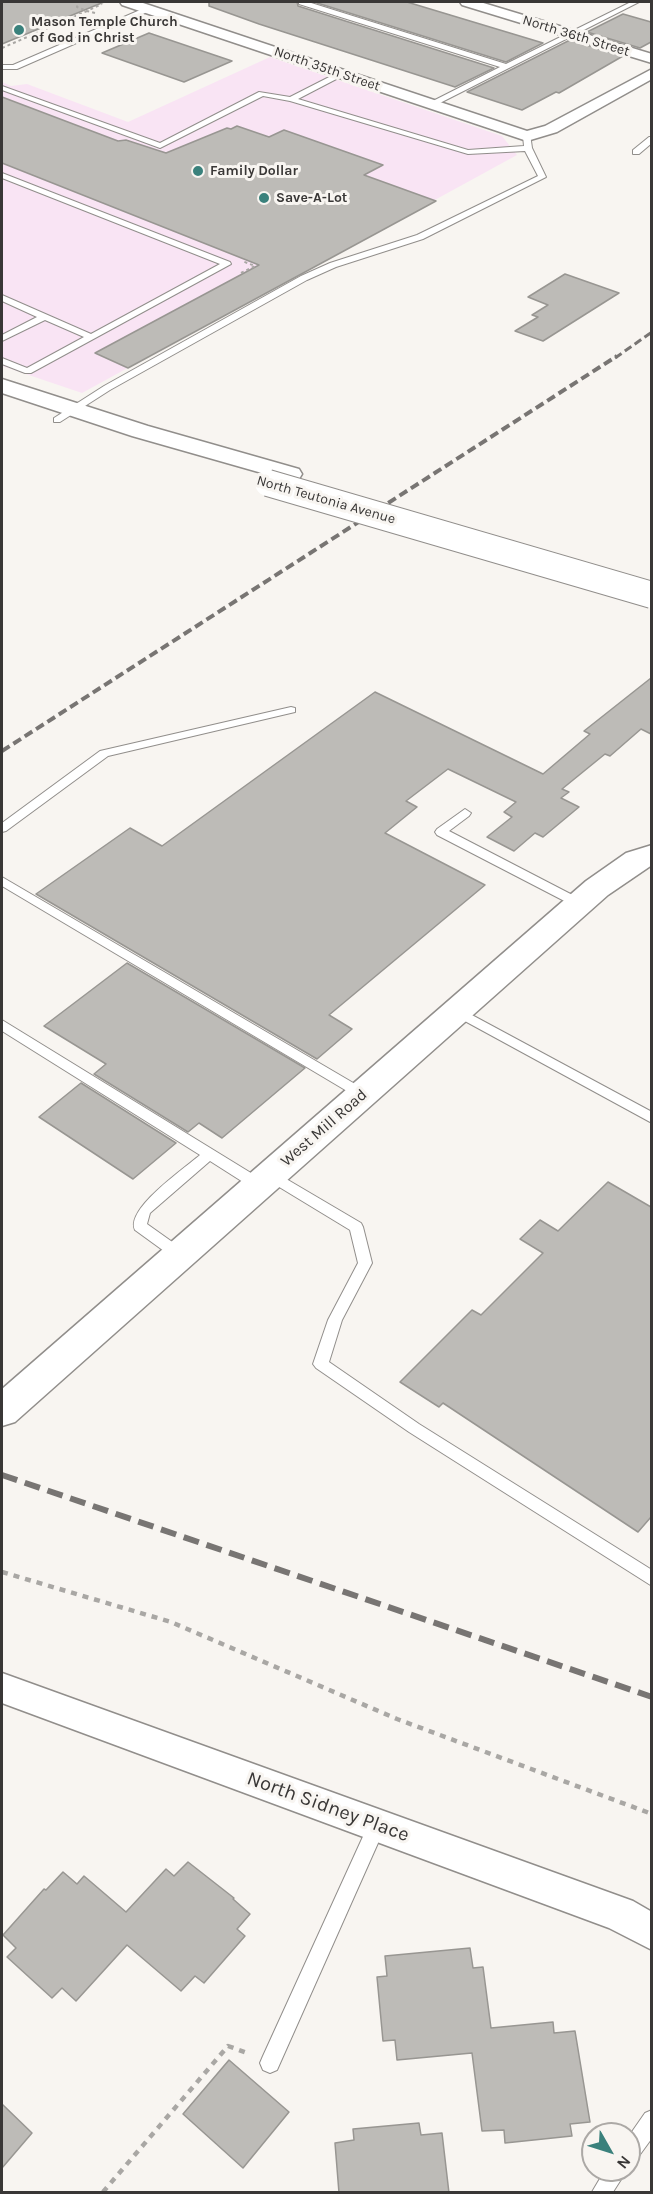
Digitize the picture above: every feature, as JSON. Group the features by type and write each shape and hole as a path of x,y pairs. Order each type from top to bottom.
{"main road":[{"name":"North Teutonia Avenue","path":"2,386 65,415"},
{"name":"North Teutonia Avenue","path":"2,402 65,415 651,595"},
{"name":"North Teutonia Avenue","path":"279,479 651,578"},
{"name":"West Mill Road","path":"2,1411 612,876 636,860 651,854"}],"street":[{"name":"North 35th Street","path":"127,2 434,104 527,142"},
{"name":"North 36th Street","path":"467,2 651,59"},
{"path":"527,142 651,73"},
{"name":"North Sidney Place","path":"2,1688 620,1914 651,1932"}],"lane":[{"path":"302,2 507,67"},
{"path":"434,104 633,2"},
{"path":"2,67 14,67 150,9"},
{"path":"291,99 342,73"},
{"path":"2,88 160,146 262,94 291,99 468,152 527,142 542,177 420,237 333,265 304,278 107,388 65,415"},
{"path":"636,152 651,140"},
{"path":"2,175 227,264 28,371 2,361"},
{"path":"2,298 91,338"},
{"path":"2,338 44,316"},
{"path":"2,828 104,753 291,710"},
{"path":"465,813 441,832 580,904"},
{"path":"2,881 362,1094"},
{"path":"457,1011 651,1118"},
{"path":"2,1025 210,1154 356,1227 365,1263 335,1320 321,1364 414,1428 651,1579"},
{"path":"180,1255 140,1226 141,1218 145,1210 210,1154"},
{"path":"270,2063 377,1825"},
{"path":"641,2135 651,2120"}],"path":[{"path":"2,48 87,10 77,7 77,2"},
{"path":"233,258 255,266 234,277"},
{"path":"2,1572 171,1622 397,1719 651,1814"},
{"path":"103,2193 228,2046 270,2063"}],"shaded area":[{"path":"270,57 502,136 517,155 82,393 2,366 2,82 11,86 27,84 128,122"}],"building":[{"name":"Mason Temple Church of God in Christ","path":"2,2 104,2 2,44"},
{"path":"209,2 297,2 298,6 494,68 455,87 259,24 209,6"},
{"path":"314,2 407,2 543,43 506,62"},
{"path":"623,14 651,22 651,42 640,48 587,32"},
{"path":"149,33 232,61 184,82 102,53"},
{"path":"570,40 623,56 559,93 556,92 522,110 467,92"},
{"path":"2,97 118,141 126,140 166,153 237,126 269,137 284,130 383,165 364,175 436,201 128,368 95,353 259,265 2,163"},
{"path":"565,274 619,293 543,341 515,331 538,317 532,315 548,305 528,297"},
{"path":"651,678 651,734 641,729 610,756 605,754 562,789 569,792 561,798 579,807 543,837 535,833 514,851 487,837 512,817 504,812 516,802 448,769 406,801 417,807 385,833 485,885 329,1015 352,1029 317,1059 36,894 130,828 162,846 375,692 543,774 590,734 584,731"},
{"path":"127,963 305,1068 222,1138 199,1123 188,1132 94,1074 106,1064 44,1026"},
{"path":"81,1083 176,1143 133,1179 39,1117"},
{"path":"608,1182 651,1207 651,1517 638,1532 443,1403 439,1407 400,1382 472,1310 481,1315 543,1253 520,1239 540,1220 558,1231"},
{"path":"188,1862 234,1898 250,1914 237,1929 245,1936 204,1983 195,1976 181,1991 127,1945 76,2001 62,1988 52,1998 7,1957 16,1948 3,1935 44,1889 46,1890 63,1872 77,1884 84,1876 126,1912 166,1869 174,1876"},
{"path":"470,1948 473,1968 483,1967 491,2028 553,2022 554,2033 575,2031 590,2122 570,2124 572,2136 505,2143 504,2130 482,2131 472,2053 397,2060 395,2040 383,2041 377,1977 387,1976 385,1956"},
{"path":"229,2060 289,2112 243,2168 183,2114"},
{"path":"2,2104 32,2133 2,2168"},
{"path":"419,2123 421,2135 442,2133 449,2193 339,2193 335,2143 354,2140 353,2129"}],"railway":[{"path":"615,358 652,332"},
{"path":"2,751 617,356"},
{"path":"2,1475 652,1697"}],"place":[{"name":"Mason Temple Church of God in Christ","path":"19,30"},
{"name":"Family Dollar","path":"198,171"},
{"name":"Save-A-Lot","path":"264,198"}]}
